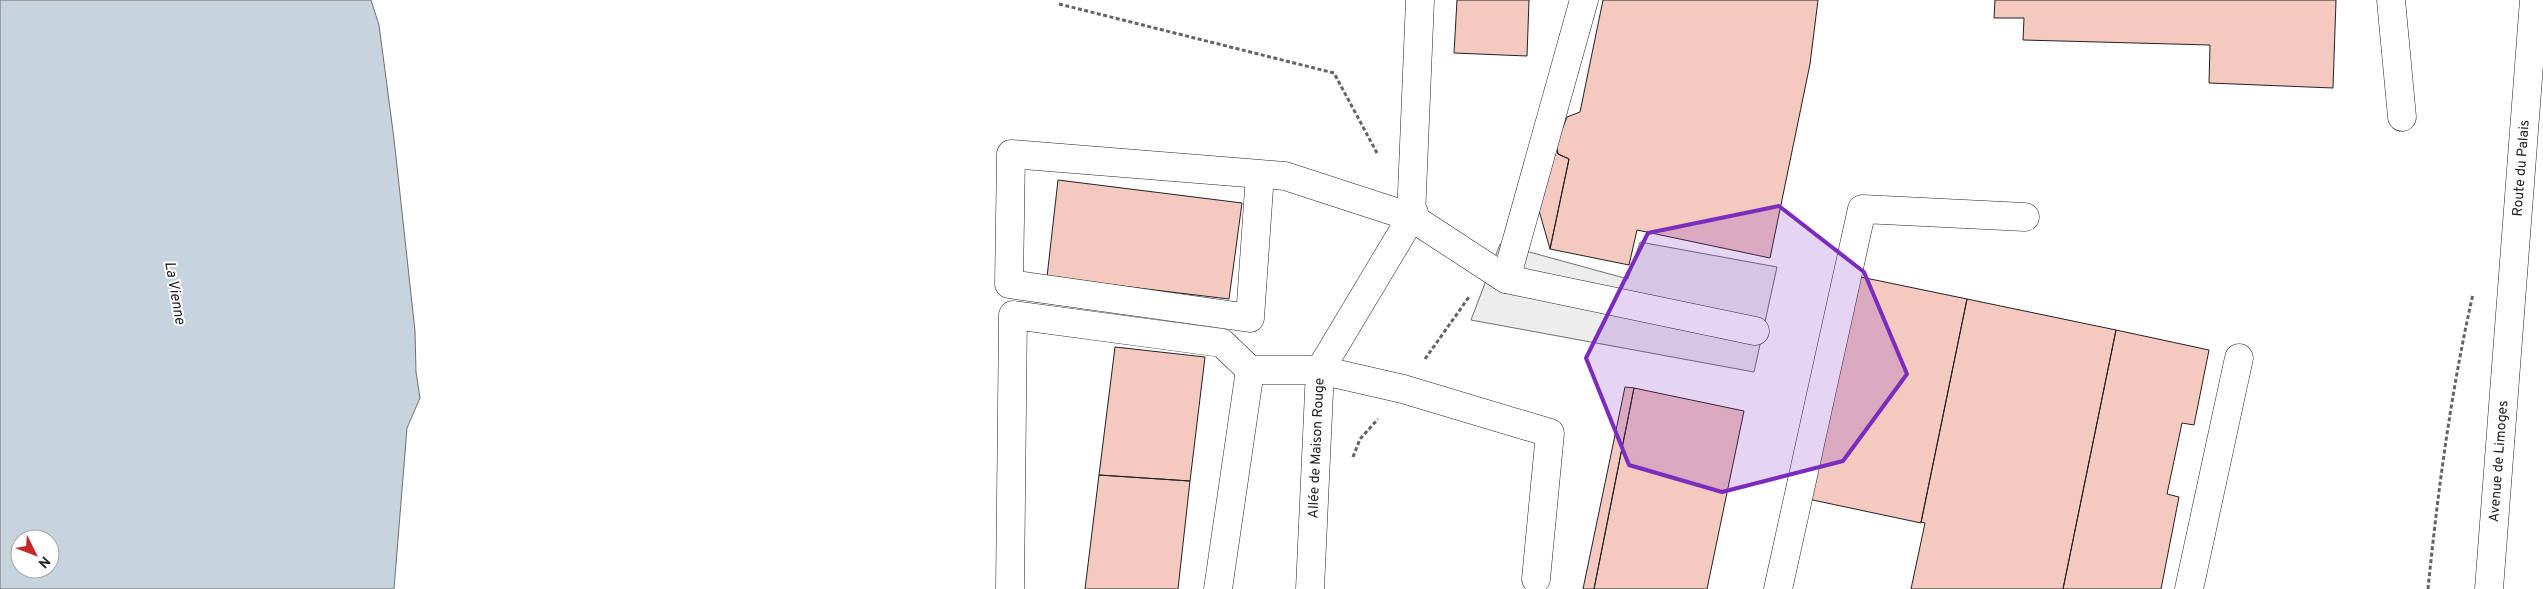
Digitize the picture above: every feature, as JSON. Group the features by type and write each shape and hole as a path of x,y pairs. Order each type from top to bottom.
{"main road":[{"path":"1412,215 1420,0"},
{"path":"1506,279 1584,0"},
{"path":"2391,0 2402,117"},
{"name":"Route du Palais","path":"2509,335 2534,0"},
{"path":"1260,174 1250,318 1009,284 1011,154 1285,176 1412,215 1506,279 1756,332"},
{"path":"1778,589 1862,210 2025,217"},
{"name":"Allée de Maison Rouge","path":"1310,589 1320,370 1412,215"},
{"path":"1010,589 1013,315 1222,342 1250,370 1320,370 1403,389 1550,433 1536,579"},
{"name":"Avenue de Limoges","path":"2489,589 2509,335"},
{"path":"2189,589 2239,358"},
{"path":"1218,589 1250,370"}],"path":[{"path":"1058,4 1334,73 1379,158"},
{"path":"2428,589 2437,502 2454,394 2474,290"}],"highlighted area":[{"path":"1779,206 1864,272 1907,374 1843,461 1722,492 1629,465 1586,358 1648,233"}],"shaded area":[{"path":"1640,242 1777,267 1754,372 1471,320 1500,244 1628,279"}],"water":[{"name":"La Vienne","path":"0,0 371,0 379,25 394,139 415,331 416,372 420,398 407,428 394,589 0,589"}],"building":[{"path":"1457,0 1529,0 1527,56 1454,53"},
{"path":"1603,0 1818,0 1810,64 1770,258 1637,230 1629,265 1550,249 1569,159 1558,154 1556,145 1567,117 1580,112"},
{"path":"1995,0 2336,0 2333,88 2209,83 2210,45 2023,40 2024,18 1994,18"},
{"path":"1556,145 1558,154 1569,159 1550,249 1538,207"},
{"path":"1058,180 1242,203 1229,299 1047,277"},
{"path":"1856,276 1967,299 1921,523 1808,499"},
{"path":"1967,299 2116,330 2063,589 1911,589 1925,523 1921,522"},
{"path":"2116,330 2209,350 2194,425 2182,423 2167,494 2179,497 2161,589 2063,589"},
{"path":"1115,347 1205,357 1190,481 1099,475"},
{"path":"1625,387 1634,388 1594,589 1583,589"},
{"path":"1634,388 1744,411 1707,589 1594,589"},
{"path":"1099,475 1190,481 1178,589 1085,589"}]}
